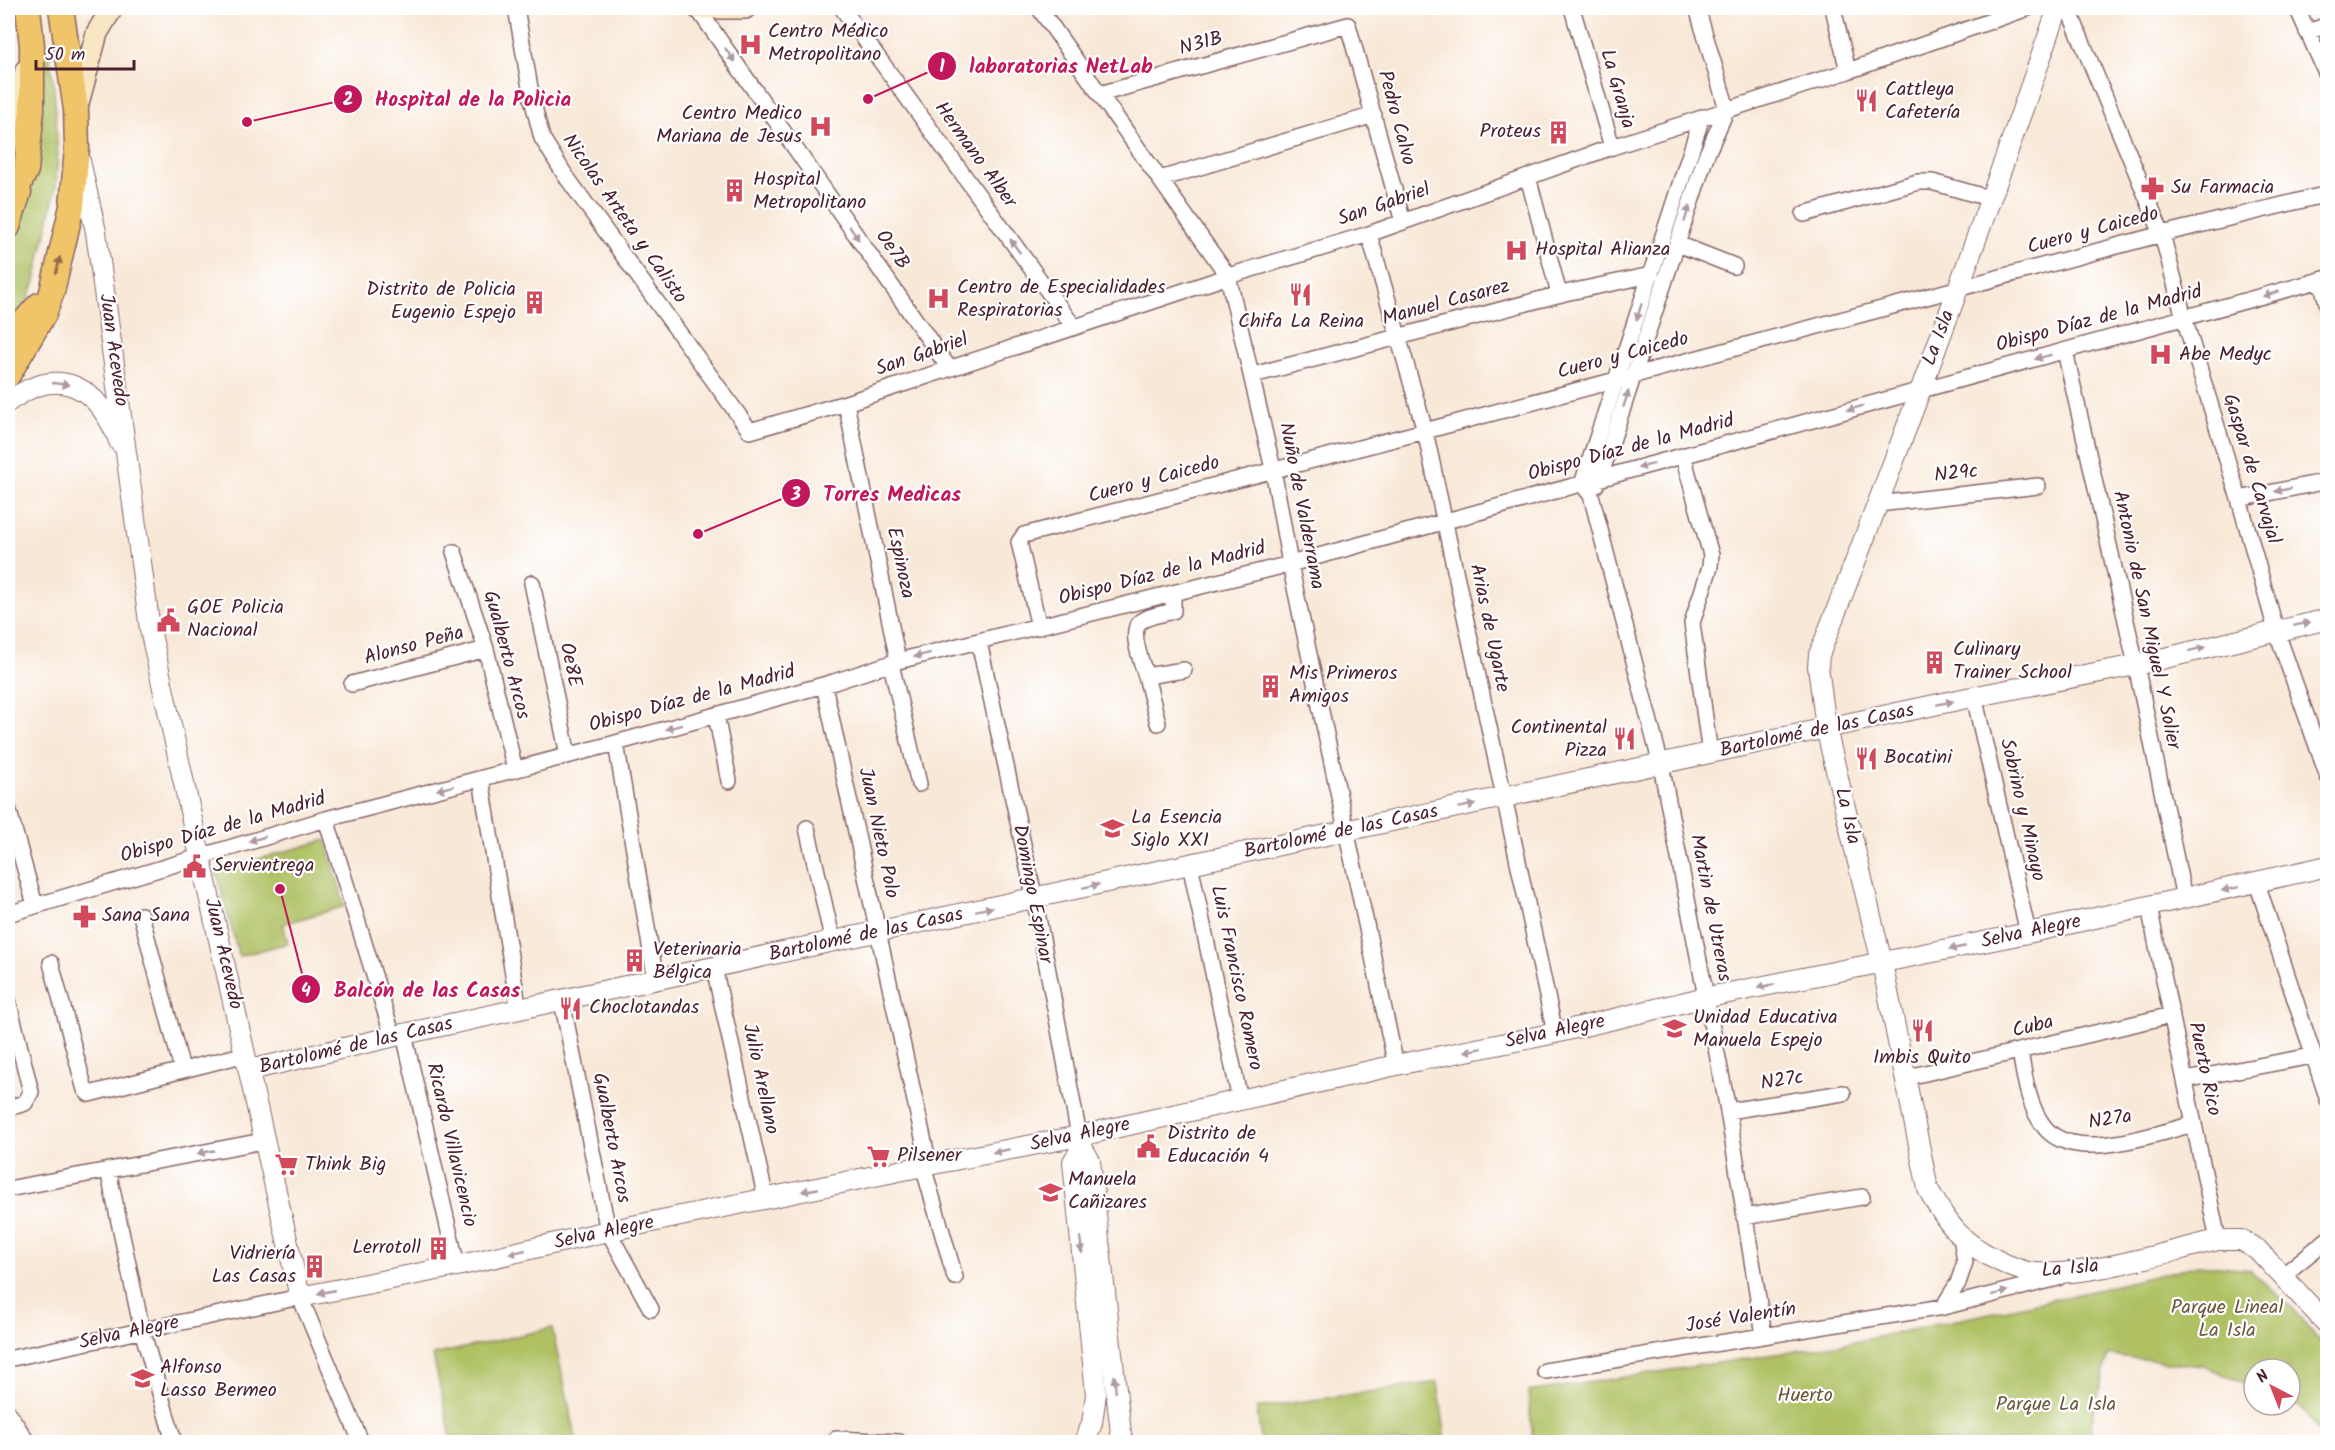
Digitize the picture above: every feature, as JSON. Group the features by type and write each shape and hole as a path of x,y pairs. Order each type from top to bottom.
{"main road":[{"path":"8,227 26,170 32,109 32,46 28,8"},
{"path":"8,375 44,314 52,292 72,206 77,148 76,110 61,8"},
{"path":"76,110 97,33 112,8"},
{"path":"698,8 745,8"},
{"path":"8,140 14,125 32,46"},
{"path":"8,207 26,170"},
{"path":"8,333 20,327 52,292"}],"street":[{"name":"Nicolas Arteta y Calisto","path":"516,8 532,99 542,138 565,175 750,431"},
{"name":"Oe7B","path":"698,8 949,368"},
{"name":"Hermano Alber","path":"842,8 1074,327"},
{"name":"Nuño de Valderrama","path":"1040,8 1228,276 1253,375 1273,469 1290,564 1396,1066"},
{"name":"La Granja","path":"1572,8 1612,147"},
{"path":"1587,488 1600,478 1706,156 1727,109 1697,8"},
{"path":"1833,8 1848,71"},
{"name":"San Gabriel","path":"750,431 846,404 1228,276 1369,234 1612,147 1848,71 2028,8"},
{"name":"La Isla","path":"2058,8 1992,199 1818,660 1826,728 1882,963 1928,1189 1945,1219 1960,1236 1998,1261 2033,1273 2084,1271 2218,1240 2241,1240 2257,1249 2328,1325"},
{"name":"Gaspar de Carvajal","path":"2068,8 2162,234 2184,318 2276,630 2328,777"},
{"path":"2296,8 2328,77"},
{"name":"N31B","path":"1100,94 1348,25"},
{"name":"Pedro Calvo","path":"1348,25 1403,222"},
{"path":"2307,32 2328,25"},
{"path":"1160,179 1374,115"},
{"path":"1587,488 1617,380 1702,117"},
{"name":"Juan Acevedo","path":"77,148 96,232 130,468 150,629 248,1062 263,1141 300,1297"},
{"path":"1528,177 1559,294"},
{"path":"1804,214 1918,182 1932,182 1992,199"},
{"name":"Cuero y Caicedo","path":"1039,627 1019,542 1022,536 2162,234 2328,194"},
{"name":"Arias de Ugarte","path":"1369,234 1425,431 1555,1033"},
{"path":"1677,244 1734,266"},
{"name":"Manuel Casarez","path":"1253,375 1559,294 1651,275"},
{"path":"2324,279 2328,307"},
{"name":"Obispo Díaz de la Madrid","path":"1600,478 2324,279"},
{"name":"Antonio de San Miguel Y Solier","path":"2065,351 2136,664 2184,898"},
{"name":"Juan Acevedo","path":"8,402 31,388 47,383 62,383 86,392 96,399 106,413 130,468"},
{"name":"Espinoza","path":"846,404 920,784"},
{"path":"1683,456 1710,555 1710,567 1692,623 1710,754"},
{"path":"2239,499 2328,481"},
{"name":"N29c","path":"1878,504 2038,486"},
{"name":"Obispo Díaz de la Madrid","path":"8,914 326,819 616,743 824,685 895,662 1290,564 1444,521 1587,488"},
{"name":"Martin de Utreras","path":"1587,488 1661,765 1728,1111 1764,1335"},
{"name":"Gualberto Arcos","path":"454,552 486,649 515,770"},
{"name":"Oe8E","path":"532,583 568,755"},
{"path":"1158,723 1135,634 1143,620 1173,610 1173,593"},
{"name":"Bartolomé de las Casas","path":"248,1062 399,1035 562,1002 1190,864 1661,765 1974,696 2136,664 2328,619"},
{"name":"Domingo Espinar","path":"979,642 1034,898 1081,1142 1090,1161 1122,1443"},
{"name":"Alonso Peña","path":"352,684 486,649"},
{"path":"1146,676 1184,670"},
{"name":"Juan Nieto Polo","path":"824,685 926,1166 955,1277"},
{"name":"Sobrino y Minayo","path":"1974,696 2028,933"},
{"path":"716,715 729,781"},
{"path":"616,743 656,981"},
{"path":"482,779 519,1011"},
{"path":"8,808 35,905"},
{"name":"Ricardo Villavicencio","path":"326,819 399,1035 457,1266"},
{"path":"807,828 833,942"},
{"name":"Luis Francisco Romero","path":"1190,864 1240,1100"},
{"name":"Selva Alegre","path":"8,1359 926,1166 1081,1142 1240,1100 1555,1033 1706,998 2149,907 2328,866"},
{"path":"2257,883 2328,1100"},
{"name":"Puerto Rico","path":"2149,907 2218,1240"},
{"path":"141,915 182,1069"},
{"path":"51,963 86,1092 91,1094 182,1069 248,1062"},
{"name":"Julio Arellano","path":"714,968 766,1199"},
{"path":"8,1000 31,1092 25,1103 8,1108"},
{"name":"Gualberto Arcos","path":"562,1002 608,1232 651,1309"},
{"name":"Cuba","path":"1904,1078 2172,1015"},
{"name":"N27a","path":"2020,1051 2032,1104 2047,1130 2074,1145 2103,1146 2194,1124"},
{"path":"2185,1080 2312,1056"},
{"name":"N27c","path":"1728,1111 1843,1093"},
{"path":"8,1190 263,1141"},
{"name":"Domingo Espinar","path":"1081,1142 1073,1162 1096,1394 1092,1423 1085,1443"},
{"path":"108,1170 142,1330 174,1443"},
{"path":"1744,1218 1862,1197"},
{"path":"1943,1307 1958,1283 1965,1262 1960,1236"},
{"path":"2282,1276 2328,1239"},
{"name":"José Valentín","path":"1545,1371 1943,1307 2084,1271"},
{"path":"300,1297 361,1443"},
{"path":"8,1412 27,1443"},
{"path":"836,1439 899,1443"}],"green space":[{"path":"38,41 49,53 54,86 58,157 56,188 35,281 27,302 19,312 8,317 8,240 19,213"},
{"path":"326,840 345,906 283,924 288,943 239,956 216,871"},
{"path":"2199,1265 2250,1270 2291,1307 2327,1350 2327,1442 2302,1409 2302,1357 2242,1357 2242,1382 2203,1366 2108,1355 2092,1420 2090,1442 1533,1442 1528,1392 1854,1342 2088,1292"},
{"path":"552,1328 577,1442 452,1442 433,1355"},
{"path":"1438,1382 1446,1442 1261,1442 1257,1408"}],"place":[{"name":"Centro Médico Metropolitano","path":"750,44"},
{"name":"laboratorias NetLab","path":"868,99"},
{"name":"Cattleya Cafetería","path":"1867,101"},
{"name":"Hospital de la Policia","path":"247,122"},
{"name":"Centro Medico Mariana de Jesus","path":"820,126"},
{"name":"Proteus","path":"1559,132"},
{"name":"Su Farmacia","path":"2153,188"},
{"name":"Hospital Metropolitano","path":"735,191"},
{"name":"Hospital Alianza","path":"1517,250"},
{"name":"Chifa La Reina","path":"1301,295"},
{"name":"Centro de Especialidades Respiratorias","path":"939,299"},
{"name":"Distrito de Policia Eugenio Espejo","path":"534,302"},
{"name":"Abe Medyc","path":"2161,355"},
{"name":"Torres Medicas","path":"698,534"},
{"name":"GOE Policia Nacional","path":"169,620"},
{"name":"Culinary Trainer School","path":"1935,662"},
{"name":"Mis Primeros Amigos","path":"1271,686"},
{"name":"Continental Pizza","path":"1625,739"},
{"name":"Bocatini","path":"1866,758"},
{"name":"La Esencia Siglo XXI","path":"1113,829"},
{"name":"Servientrega","path":"195,866"},
{"name":"Balcón de las Casas","path":"280,889"},
{"name":"Sana Sana","path":"84,916"},
{"name":"Veterinaria Bélgica","path":"635,961"},
{"name":"Choclotandas","path":"571,1008"},
{"name":"Unidad Educativa Manuela Espejo","path":"1675,1029"},
{"name":"Imbis Quito","path":"1922,1030"},
{"name":"Distrito de Educación 4","path":"1149,1146"},
{"name":"Pilsener","path":"879,1156"},
{"name":"Think Big","path":"287,1165"},
{"name":"Manuela Cañizares","path":"1050,1192"},
{"name":"Lerrotoll","path":"439,1248"},
{"name":"Vidriería Las Casas","path":"314,1266"},
{"name":"Alfonso Lasso Bermeo","path":"142,1379"}],"park label":[{"name":"Parque Lineal La Isla","path":"2227,1320"},
{"name":"Huerto","path":"1805,1396"},
{"name":"Parque La Isla","path":"2056,1405"}]}
